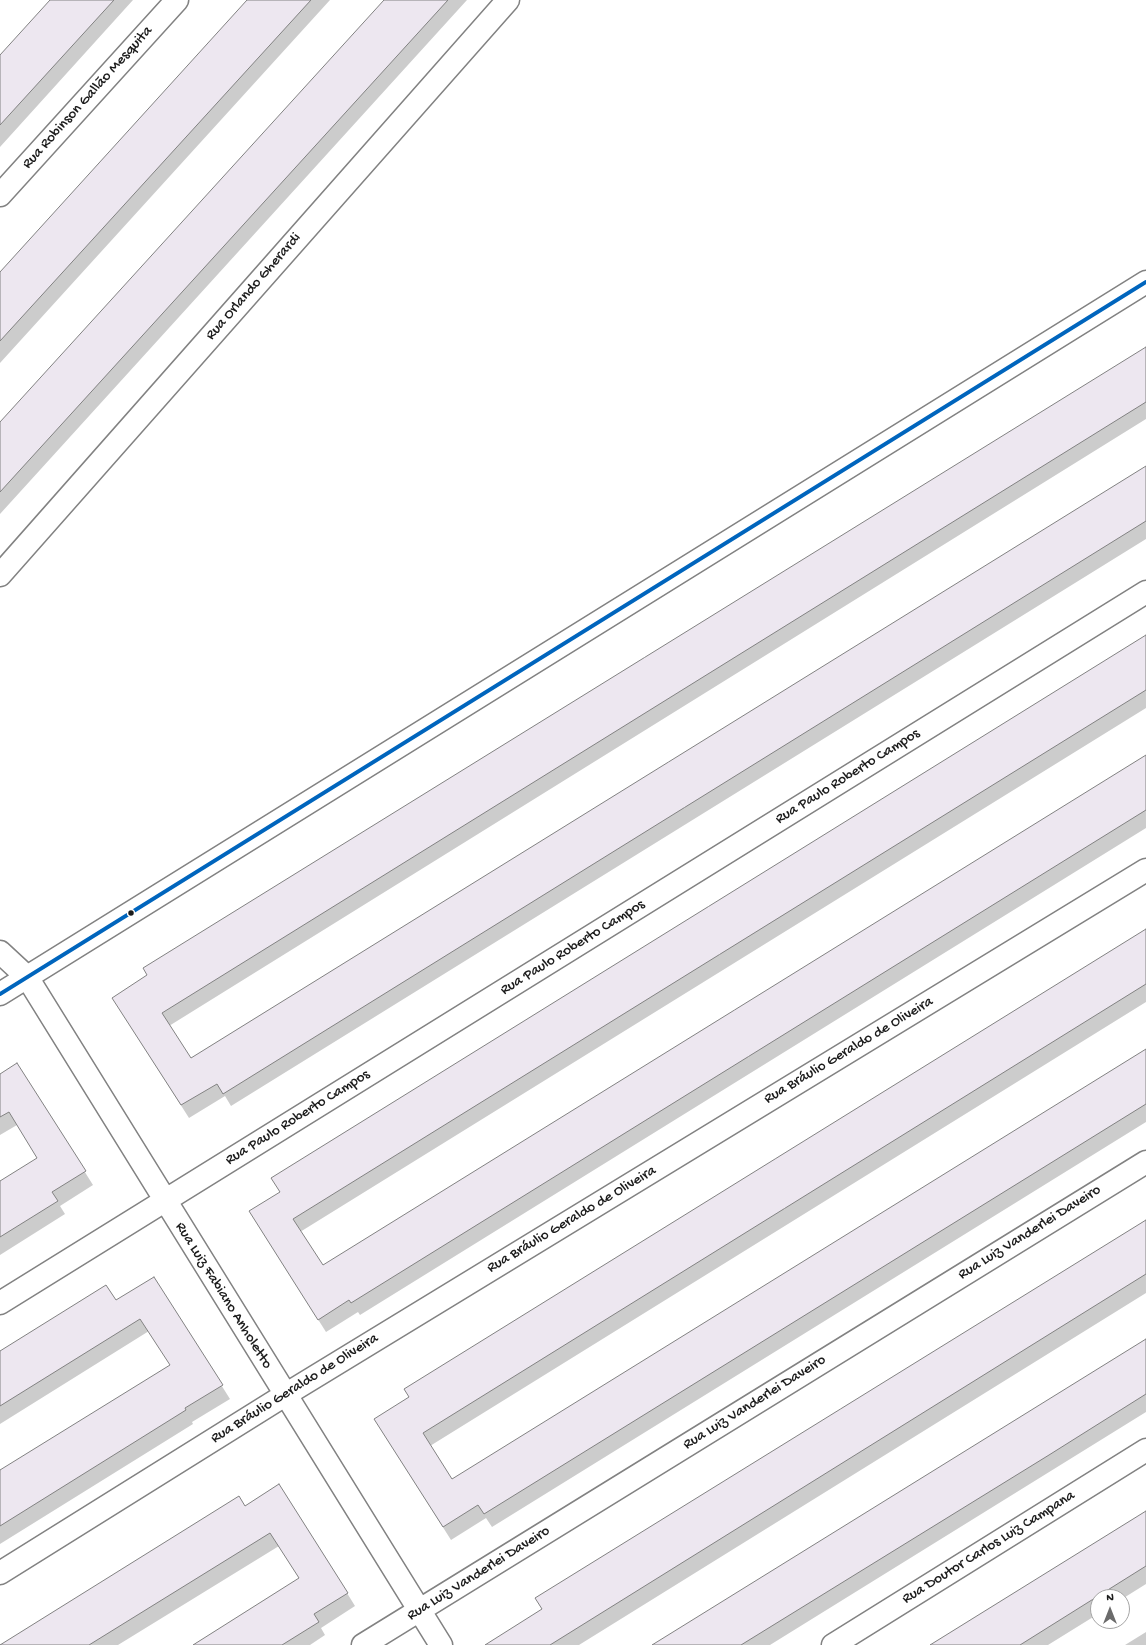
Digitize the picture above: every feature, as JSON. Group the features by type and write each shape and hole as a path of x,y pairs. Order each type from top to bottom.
{"street":[{"name":"Rua Robinson Gallão Mesquita","path":"0,195 177,0"},
{"name":"Rua Orlando Gherardi","path":"0,575 508,0"},
{"path":"0,994 1146,282"},
{"name":"Rua Paulo Roberto Campos","path":"0,1303 1146,592"},
{"name":"Rua Bráulio Geraldo de Oliveira","path":"0,1573 285,1395 1146,870"},
{"name":"Rua Luiz Fabiano Anholetto","path":"0,952 27,977 164,1201 441,1645"},
{"name":"Rua Luiz Vanderlei Daveiro","path":"364,1645 1146,1162"},
{"name":"Rua Doutor Carlos Luiz Campana","path":"833,1645 1146,1450"}],"building":[{"path":"50,0 114,0 0,125 0,55"},
{"path":"247,0 311,0 0,341 0,272"},
{"path":"384,0 448,0 0,492 0,422"},
{"path":"1146,347 1146,402 162,1013 191,1058 1146,466 1146,521 223,1094 217,1084 181,1105 112,998 147,975 143,968"},
{"path":"1146,635 1146,690 293,1219 323,1265 1146,755 1146,810 351,1303 349,1300 318,1320 249,1211 280,1192 271,1178"},
{"path":"1146,929 1146,984 423,1433 452,1479 1146,1049 1146,1104 484,1514 478,1505 443,1527 374,1419 409,1397 404,1389"},
{"path":"17,1063 86,1171 52,1192 58,1201 0,1237 0,1181 37,1158 9,1112 0,1117 0,1074"},
{"path":"1146,1220 1146,1274 550,1645 485,1645 542,1609 535,1598"},
{"path":"154,1277 223,1385 185,1408 186,1410 0,1526 0,1470 170,1365 140,1319 0,1406 0,1351 106,1285 116,1300"},
{"path":"1146,1339 1146,1394 1049,1455 741,1645 652,1645"},
{"path":"279,1484 348,1593 314,1614 319,1622 282,1645 193,1645 299,1578 270,1533 89,1645 0,1645 239,1496 245,1506"},
{"path":"1146,1511 1146,1566 1109,1589 1090,1589 1090,1601 1020,1645 930,1645"}],"transit line":[{"path":"0,994 1146,282"}]}
